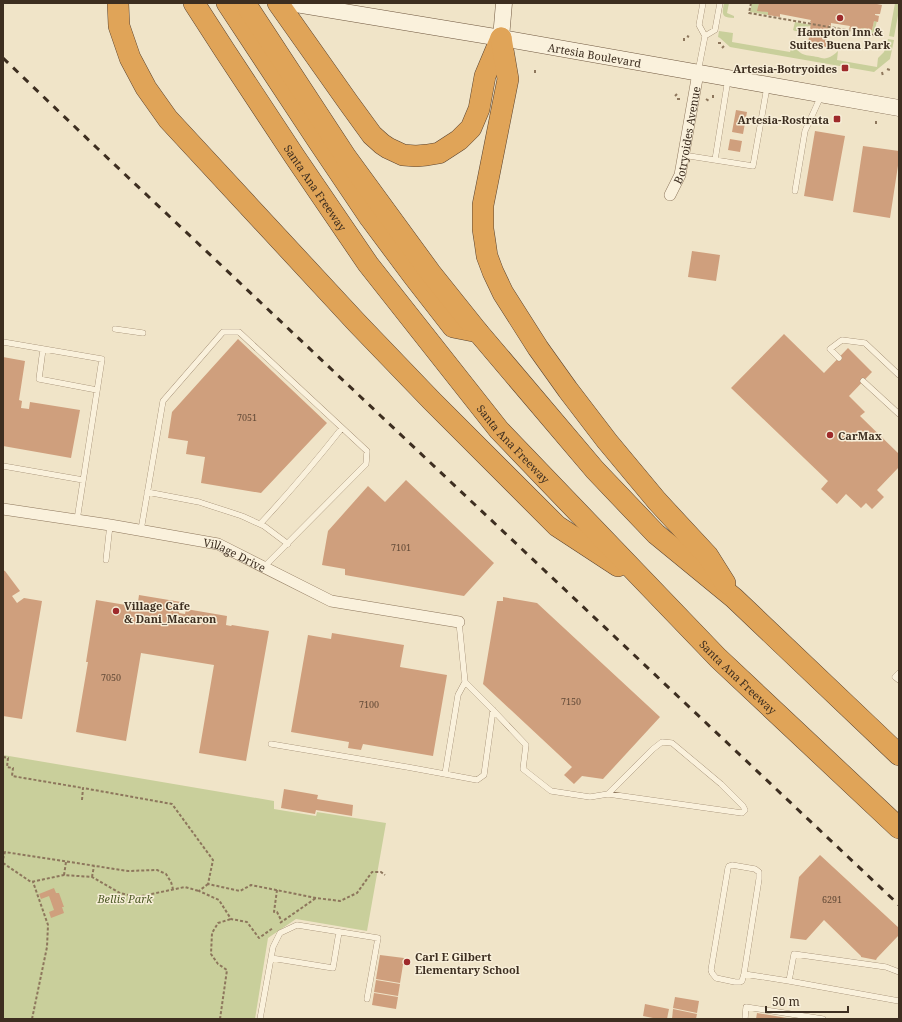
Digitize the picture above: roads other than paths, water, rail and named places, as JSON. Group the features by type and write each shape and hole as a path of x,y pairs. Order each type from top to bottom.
{"highway":[{"path":"118,3 119,26 130,58 146,88 168,119 363,329 438,407 557,526 648,586"},
{"name":"Santa Ana Freeway","path":"194,3 295,157 373,270 499,430 718,658 899,828"},
{"path":"227,3 264,45 430,272 478,332 595,470 656,534 734,598 899,755"},
{"path":"245,3 264,45"},
{"path":"278,3 372,135 388,148 403,155 439,153 459,140 471,128 479,108 485,76 501,38"},
{"path":"501,38 508,79 483,205 483,229 487,256 493,272 503,293 538,348 568,390 607,441 657,501 708,556 734,598"}],"main road":[{"name":"Artesia Boulevard","path":"290,3 501,38 899,108"},
{"path":"501,38 504,3"}],"street":[{"name":"Botryoides Avenue","path":"670,195 680,175 698,73"},
{"name":"Village Drive","path":"3,509 141,530 218,544 331,601 459,622"}],"lane":[{"path":"703,3 699,25 706,36"},
{"path":"698,73 706,36 715,30 720,3"},
{"path":"715,160 729,78"},
{"path":"683,155 753,166 767,85"},
{"path":"795,191 805,131 822,94"},
{"path":"115,329 143,333"},
{"path":"141,530 162,401 224,332 239,332 366,450 366,464 264,567"},
{"path":"839,358 830,349 842,340 865,344 899,375"},
{"path":"3,342 102,359 77,520"},
{"path":"43,349 39,379 97,390"},
{"path":"863,381 899,414"},
{"path":"260,524 284,499 342,428"},
{"path":"3,466 83,480"},
{"path":"147,492 199,502 242,516 264,526 288,544"},
{"path":"106,560 110,525"},
{"path":"445,774 458,695 465,682 459,622"},
{"path":"899,673 895,677 899,680"},
{"path":"465,682 526,745 523,769 551,791 590,797 608,794 742,813 745,810 743,806 721,784 672,743 662,742 653,749 608,794"},
{"path":"271,744 476,780 484,775 493,710"},
{"path":"732,865 755,869 759,872 744,974 742,981 735,982 716,978 711,970 728,868 732,865"},
{"path":"260,1019 273,947 280,933 297,925 378,938 367,999"},
{"path":"271,958 333,968 339,932"},
{"path":"789,981 794,954 886,968 899,972"},
{"path":"744,974 899,1001"},
{"path":"744,1019 746,1007 823,1019"}],"railway":[{"path":"3,58 899,905"}],"place":[{"name":"Hampton Inn & Suites Buena Park","path":"840,18"},
{"name":"Artesia-Botryoides","path":"845,68"},
{"name":"Artesia-Rostrata","path":"837,119"},
{"name":"CarMax","path":"830,435"},
{"name":"Village Cafe & Dani_Macaron","path":"116,611"},
{"name":"Carl E Gilbert Elementary School","path":"407,962"}],"park label":[{"name":"Bellis Park","path":"125,898"}]}
